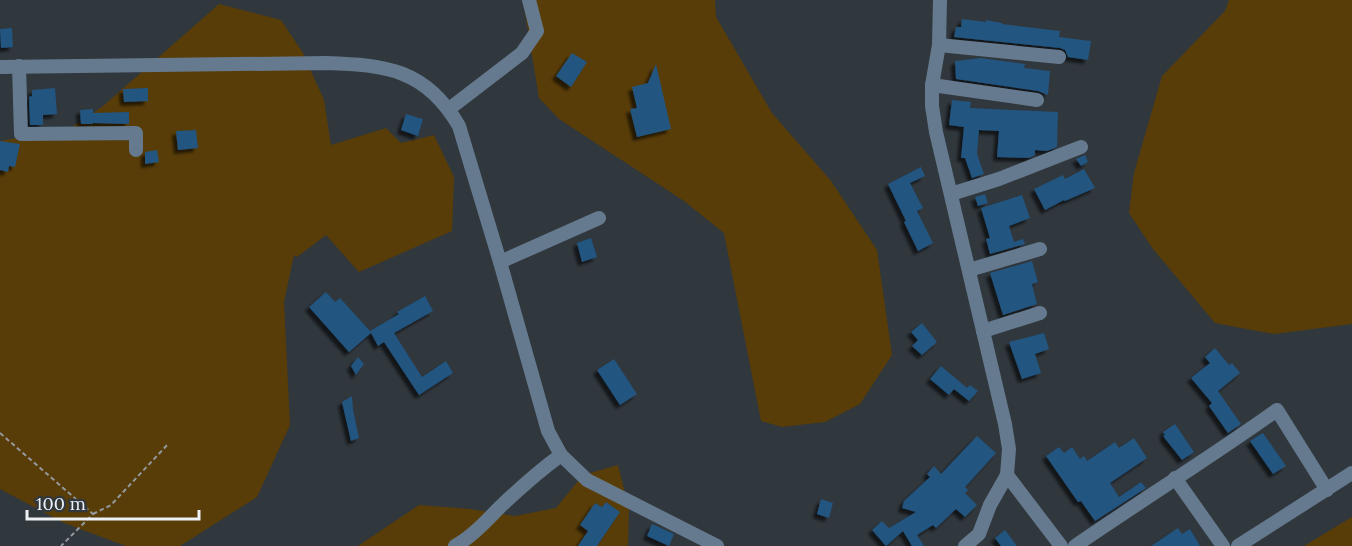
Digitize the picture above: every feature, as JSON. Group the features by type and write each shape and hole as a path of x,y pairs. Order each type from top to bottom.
{"street":[{"path":"448,109 522,53 537,31 529,0"},
{"path":"940,0 939,45 932,85 932,106 936,132 1005,424 1008,448 1007,475 990,505 979,534 965,546"},
{"path":"939,45 1059,57"},
{"path":"0,67 364,64 388,68 412,78 428,89 448,109 459,126 548,431 561,455 574,469 596,486 717,546"},
{"path":"19,66 21,134 136,133 136,150"},
{"path":"932,85 1037,100"},
{"path":"951,194 999,179 1081,147"},
{"path":"500,262 599,218"},
{"path":"969,270 1040,249"},
{"path":"983,331 1040,313"},
{"path":"1075,546 1175,478 1220,451 1277,410 1327,490"},
{"path":"455,546 482,525 534,475 561,455"},
{"path":"1238,546 1352,473"},
{"path":"1007,475 1061,546"},
{"path":"1175,478 1223,546"}],"path":[{"path":"0,433 93,514"},
{"path":"61,546 93,514 111,505 169,443"}],"shaded area":[{"path":"523,0 715,0 716,17 772,113 831,181 877,250 892,355 860,404 825,422 782,427 761,421 724,233 684,201 559,119 539,98"},
{"path":"1229,0 1352,0 1352,324 1274,334 1215,323 1153,249 1129,213 1134,173 1162,76 1225,11"},
{"path":"219,4 281,20 303,53 324,100 331,145 386,128 401,143 434,135 454,177 452,231 359,272 326,235 297,257 294,255 284,302 290,425 257,497 180,546 126,546 64,523 0,489 0,141 69,129 102,107"},
{"path":"618,465 629,509 628,546 358,546 419,505 470,509 515,516 556,508 583,475"},
{"path":"1352,517 1352,546 1304,546"}],"building":[{"path":"962,19 986,22 986,20 1060,31 1059,37 1091,41 1088,60 1068,57 1065,50 1060,48 954,37 956,27 961,27"},
{"path":"12,28 13,47 1,48 0,29"},
{"path":"572,53 587,62 571,87 556,76"},
{"path":"981,58 1025,64 1024,68 1050,71 1048,95 1038,91 956,79 955,61"},
{"path":"656,64 671,129 637,137 630,109 637,108 632,87 648,83"},
{"path":"55,88 57,114 43,115 43,125 30,125 29,97 32,96 32,90"},
{"path":"148,88 148,101 124,102 123,89"},
{"path":"952,100 971,102 970,108 1058,112 1057,147 1047,151 1035,150 1035,155 1029,158 997,157 999,131 979,130 977,154 984,174 972,178 965,158 961,158 964,127 949,125"},
{"path":"93,109 93,113 129,112 129,124 81,124 80,110"},
{"path":"406,114 423,119 418,136 401,130"},
{"path":"196,130 198,148 178,150 176,131"},
{"path":"0,141 20,144 15,167 9,166 8,172 0,170"},
{"path":"157,150 159,162 145,164 145,152"},
{"path":"1085,155 1088,162 1081,166 1076,159"},
{"path":"921,167 925,176 910,183 923,208 917,211 933,243 918,251 888,184"},
{"path":"1084,169 1095,188 1045,210 1034,189 1063,175 1065,179"},
{"path":"985,194 988,203 978,206 975,197"},
{"path":"1022,195 1030,218 1009,226 1014,242 1023,239 1025,244 990,254 986,239 990,238 981,208"},
{"path":"591,238 597,257 582,262 577,243"},
{"path":"1032,261 1038,282 1032,284 1037,304 1003,315 990,273"},
{"path":"326,292 335,302 340,298 370,331 425,296 433,311 394,333 422,377 446,361 453,373 419,395 384,342 378,346 371,333 349,352 309,307"},
{"path":"922,323 937,342 922,355 912,346 918,340 911,332"},
{"path":"1044,333 1049,349 1035,354 1041,373 1022,379 1009,342"},
{"path":"1215,348 1229,365 1232,363 1240,373 1218,391 1241,424 1228,433 1209,406 1212,403 1191,378 1210,363 1205,357"},
{"path":"358,357 364,364 356,375 351,366"},
{"path":"614,359 637,394 620,405 597,370"},
{"path":"941,366 967,388 970,385 978,391 969,401 954,389 949,395 930,379"},
{"path":"352,396 359,438 351,441 342,402"},
{"path":"1175,424 1194,452 1182,460 1163,436 1165,435 1163,432"},
{"path":"1263,433 1286,466 1273,474 1250,441"},
{"path":"977,436 996,453 965,487 968,490 965,493 977,505 965,517 956,509 936,528 933,525 917,535 924,546 912,546 903,531 886,546 872,530 882,521 889,528 916,512 902,508 904,501 930,477 927,474 934,466 941,474"},
{"path":"1134,438 1147,458 1110,483 1119,497 1141,482 1146,488 1095,521 1081,501 1078,502 1046,456 1059,447 1064,453 1072,447 1080,459 1084,456 1087,461 1115,442 1119,448"},
{"path":"821,499 833,503 829,518 817,514"},
{"path":"606,502 620,512 597,546 578,546 588,531 580,525 595,503 602,507"},
{"path":"652,524 674,534 669,546 647,536"},
{"path":"1178,528 1182,534 1190,529 1200,546 1151,546"},
{"path":"1005,530 1017,546 1001,546 995,538"}]}
